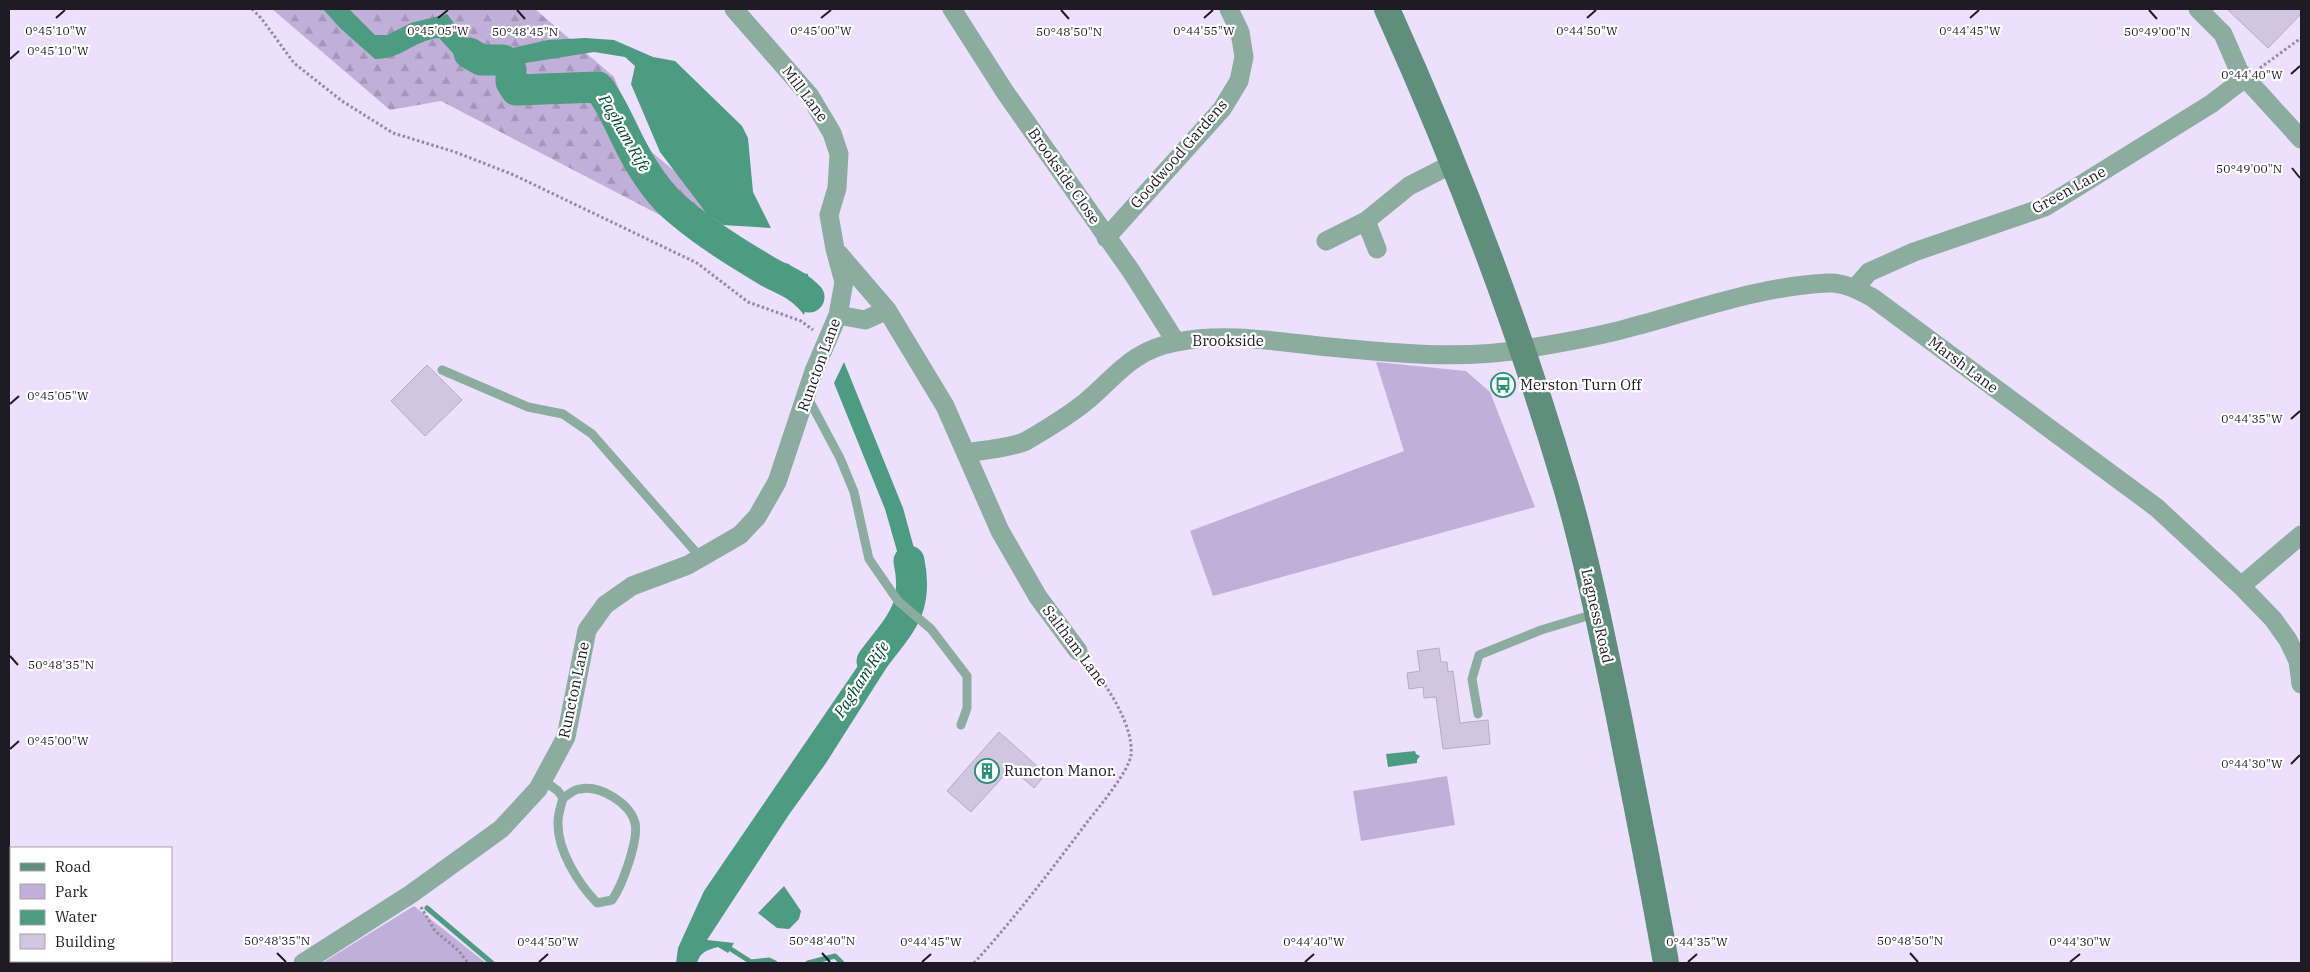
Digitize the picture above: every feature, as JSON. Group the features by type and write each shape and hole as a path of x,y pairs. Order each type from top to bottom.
{"main road":[{"name":"Lagness Road","path":"1386,9 1454,163 1522,350 1566,489 1597,613 1653,886 1666,963"}],"street":[{"name":"Mill Lane","path":"734,9 810,96 832,133 839,154 837,188 829,215 835,249 844,282"},
{"name":"Brookside Close","path":"952,9 1005,92 1136,278 1176,342"},
{"name":"Goodwood Gardens","path":"1106,238 1222,109 1239,81 1244,57 1240,32 1229,9"},
{"path":"2198,9 2223,34 2239,71 2301,139"},
{"name":"Green Lane","path":"1856,288 1869,272 1914,252 2045,207 2211,104 2245,78"},
{"path":"1326,240 1366,221 1409,186 1454,163"},
{"path":"1366,221 1377,249"},
{"name":"Saltham Lane","path":"835,249 887,310 944,406 1000,531 1038,596 1078,652"},
{"name":"Runcton Lane","path":"302,963 411,894 501,829 538,788 566,737 587,630 605,605 632,586 688,565 740,535 757,517 777,482 827,340 838,315 844,282"},
{"name":"Marsh Lane","path":"1522,350 1630,328 1716,303 1774,291 1830,283 1856,288 1873,298 2157,508 2241,586 2273,619 2288,640 2299,662 2301,684"},
{"path":"838,315 866,320 887,310"},
{"name":"Brookside","path":"966,453 1024,442 1082,404 1124,365 1150,350 1176,342 1221,338 1263,339 1331,347 1445,354 1522,350"},
{"path":"2241,586 2301,535"}],"lane":[{"path":"2277,112 2301,126"},
{"path":"442,370 528,407 563,414 592,434 700,558"},
{"path":"807,395 840,458 854,492 869,559 898,601 931,629 967,676 967,708 961,725"},
{"path":"1478,714 1472,679 1479,655 1541,630 1597,613"},
{"path":"543,780 558,791 563,798 558,820 559,838 585,890 597,902 612,900 618,892 633,849 635,823 618,799 595,789 578,788 563,798"}],"path":[{"path":"252,9 261,18 294,63 342,101 393,134 455,152 523,179 697,263 748,302 801,321 827,340"},
{"path":"2245,78 2301,38"},
{"name":"Saltham Lane","path":"974,963 1013,919 1052,870 1109,794 1131,757 1132,740 1116,703 1097,673 1078,652"},
{"path":"411,894 424,910 435,931 459,951 468,963"}],"green space":[{"path":"272,9 535,9 614,77 642,144 719,208 706,239 441,101 390,110"},
{"path":"1376,362 1466,371 1490,392 1535,507 1213,596 1190,531 1404,451"},
{"path":"1447,776 1455,825 1361,841 1353,791"},
{"path":"414,906 486,963 322,963"}],"water":[{"path":"323,9 349,9 375,35 387,35 411,23 447,14 478,51 494,52 548,40 585,38 614,40 653,57 675,61 742,126 748,138 753,192 771,228 723,225 707,214 660,152 631,84 635,66 625,57 594,52 476,71 461,62 439,38 422,42 393,56 375,59 340,28"},
{"path":"779,262 789,264 796,272 808,274 809,297 804,315 779,283 770,278"},
{"path":"844,362 903,508 921,582 917,609 901,587 897,551 885,509 834,383"},
{"path":"890,619 906,637 826,763 788,816 707,940 734,943 728,953 718,947 704,952 697,963 676,963 678,948 704,891"},
{"path":"1415,751 1420,756 1417,763 1388,767 1386,754"},
{"path":"784,886 801,911 799,919 789,929 777,928 758,913"}],"building":[{"path":"2227,9 2301,9 2301,14 2268,48"},
{"path":"427,365 462,400 425,436 391,401"},
{"path":"1439,648 1441,662 1447,662 1448,672 1453,671 1460,723 1488,720 1490,744 1443,749 1436,697 1424,698 1423,687 1409,689 1407,673 1420,671 1417,651"},
{"name":"Runcton Manor.","path":"999,732 1046,774 1034,788 1011,768 971,812 947,791"}],"waterway":[{"name":"Pagham Rife","path":"469,53 481,60 503,60 511,70 511,82 516,90 598,87 611,107 645,171 671,204 722,243 767,271 794,285 809,297"},
{"name":"Pagham Rife","path":"872,661 899,626 905,615 911,592 909,561"},
{"path":"427,908 492,963"},
{"path":"726,946 751,962 769,960 775,963"},
{"path":"808,963 835,956 842,963"}],"place":[{"name":"Merston Turn Off","path":"1503,385"},
{"name":"Runcton Manor.","path":"987,771"}]}
